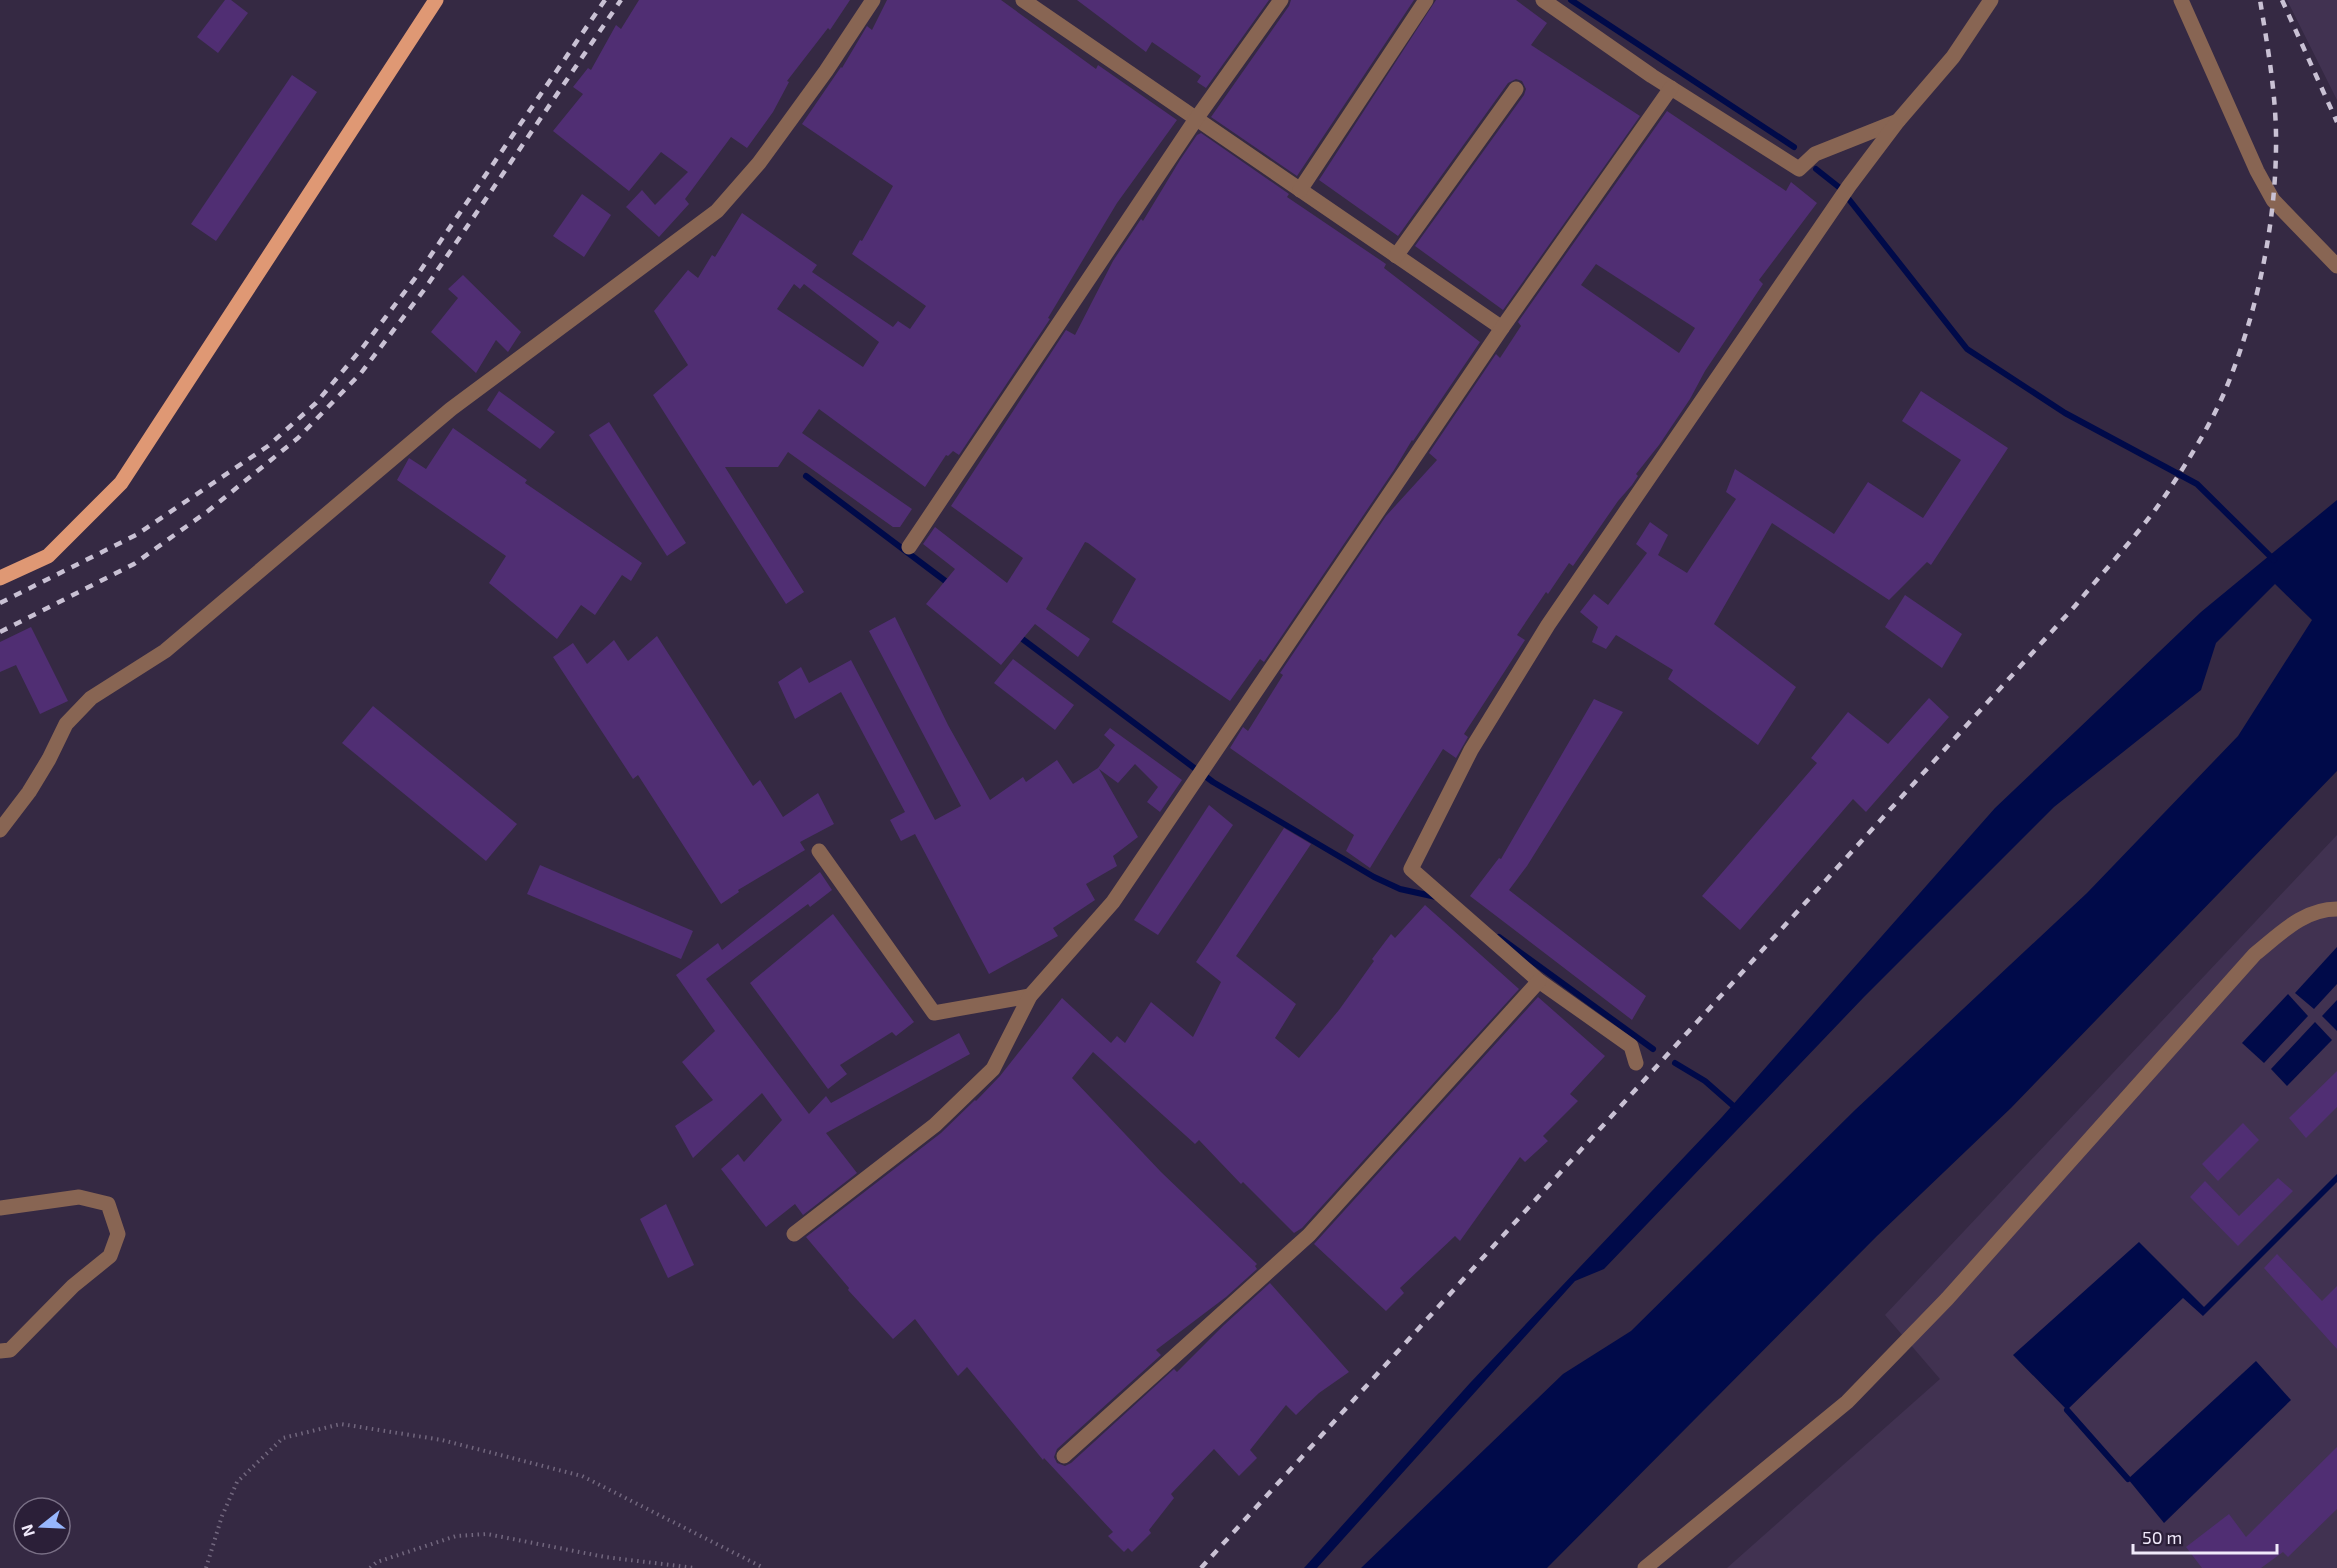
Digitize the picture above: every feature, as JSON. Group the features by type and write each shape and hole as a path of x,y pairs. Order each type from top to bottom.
{"main road":[{"path":"0,578 48,556 121,483 436,0"}],"street":[{"path":"0,831 50,759 66,724 91,698 165,651 451,409 717,211 759,163 826,71 873,0"},
{"path":"1023,0 1502,328"},
{"path":"909,547 1196,119 1281,0"},
{"path":"1300,190 1426,0"},
{"path":"1543,0 1671,88 1799,169 1815,154 1898,121"},
{"path":"1636,1063 1630,1046 1539,981 1411,868 1471,750 1548,625 1849,186 1898,121 1953,57 1991,0"},
{"path":"2181,0 2257,171 2273,200 2337,266"},
{"path":"794,1234 935,1125 993,1069 1030,996 1107,911 1502,328 1671,88"},
{"path":"1396,256 1516,89"},
{"path":"819,851 934,1013 1030,996"},
{"path":"1645,1568 1847,1402 1947,1299 2255,954 2295,921 2327,909 2337,909"},
{"path":"1064,1456 1310,1235 1539,981"},
{"path":"0,1208 79,1197 108,1204 118,1234 110,1256 73,1286 10,1350 0,1351"}],"path":[{"path":"206,1568 222,1516 237,1482 284,1438 341,1424 442,1440 582,1476 764,1568"},
{"path":"370,1568 377,1562 456,1536 487,1534 605,1557 695,1568"}],"shaded area":[{"path":"2287,0 2337,0 2337,100"},
{"path":"2337,500 2337,771 2011,1108 1877,1236 1547,1568 1361,1568 1563,1374 1631,1331 1855,1110 2087,893 2238,736 2312,620 2275,584 2216,643 2201,690 2054,807 1864,997 1604,1269 1575,1281 1317,1568 1304,1568 1470,1383 1722,1117 1995,808 2201,612"},
{"path":"2337,835 2337,1568 1727,1568 1940,1379 1885,1315"},
{"path":"2337,947 2337,984 2314,1009 2295,993"},
{"path":"2288,994 2308,1016 2264,1063 2242,1043"},
{"path":"2337,1000 2337,1031 2322,1016"},
{"path":"2315,1022 2332,1040 2287,1086 2271,1069"},
{"path":"2337,1174 2337,1182 2203,1316 2183,1298 2067,1410 2013,1355 2139,1242 2204,1307"},
{"path":"2256,1361 2291,1400 2164,1523 2128,1479"}],"building":[{"path":"225,0 231,0 248,13 218,53 197,37"},
{"path":"639,0 850,0 830,30 828,28 787,81 789,82 773,112 747,148 731,137 685,199 689,204 659,237 626,207 642,190 655,205 688,172 661,152 629,191 553,131 583,94 573,87 588,68 591,70 616,25 621,29"},
{"path":"887,0 1001,0 1096,69 1098,65 1177,120 1117,203 1048,318 1050,319 959,455 953,451 948,456 946,455 925,487 819,409 802,433 912,509 900,527 893,527 788,452 778,467 725,467 804,592 786,604 653,395 688,365 654,311 688,270 698,278 712,255 715,257 742,213 817,265 812,272 893,327 898,321 910,329 926,306 852,254 860,240 862,241 893,186 802,124 842,68 867,26 872,30","holes":["794,284 800,289 804,284 879,342 863,367 777,309"]},
{"path":"1077,0 1269,0 1206,88 1197,82 1201,76 1152,42 1146,52"},
{"path":"1291,0 1414,0 1297,176 1211,117"},
{"path":"1436,0 1516,0 1547,23 1531,45 1640,116 1503,310 1415,246 1524,95 1526,89 1522,81 1516,79 1508,83 1398,236 1319,180"},
{"path":"292,75 317,92 216,241 191,224"},
{"path":"1667,111 1786,191 1791,182 1817,203 1759,280 1763,284 1705,371 1690,399 1636,474 1638,476 1632,485 1618,501 1573,566 1569,563 1548,594 1546,592 1517,635 1525,640 1464,734 1468,737 1456,758 1443,749 1370,868 1346,851 1354,835 1230,748 1243,727 1248,731 1283,675 1280,673 1386,516 1437,460 1429,453 1496,354 1500,358 1521,326 1518,322","holes":["1596,264 1695,328 1679,353 1581,285"]},
{"path":"1201,133 1289,194 1287,197 1386,264 1384,268 1480,342 1264,662 1260,659 1230,701 1112,622 1136,579 1085,542 1046,609 1090,639 1078,657 1035,624 1001,665 926,604 955,569 923,544 935,527 1007,583 1023,558 951,506 1066,330 1075,335 1113,261 1141,219 1143,221 1197,135"},
{"path":"582,194 611,215 584,257 553,236"},
{"path":"463,275 521,332 508,352 496,340 476,373 431,332 458,298 448,289"},
{"path":"499,391 555,432 540,449 487,410"},
{"path":"1921,391 2008,448 1931,565 1927,562 1889,600 1772,523 1714,624 1796,687 1758,745 1668,679 1673,670 1616,635 1606,649 1592,642 1598,627 1580,612 1594,594 1608,605 1647,553 1636,544 1650,522 1668,535 1658,555 1687,573 1736,499 1726,492 1735,469 1834,534 1868,482 1923,518 1961,460 1902,421"},
{"path":"609,422 686,543 667,556 589,435"},
{"path":"453,428 527,480 525,483 642,563 631,581 622,575 595,615 581,605 557,639 489,583 506,556 397,480 409,458 426,469"},
{"path":"1905,595 1962,634 1942,668 1885,627"},
{"path":"895,617 948,725 990,800 1023,777 1026,782 1057,760 1073,784 1098,768 1115,745 1104,735 1110,728 1182,780 1160,812 1147,802 1158,787 1135,764 1118,783 1099,769 1138,837 1113,856 1117,866 1086,884 1095,900 1053,928 1058,936 989,974 915,834 901,841 890,820 905,812 841,692 795,719 778,682 801,667 809,683 851,660 935,820 961,806 869,631"},
{"path":"31,627 68,701 40,714 16,665 0,672 0,642"},
{"path":"657,636 753,786 760,780 783,817 818,793 834,824 800,842 805,850 738,890 739,892 721,904 638,775 633,779 553,657 573,643 587,664 614,640 628,661"},
{"path":"1013,659 1074,705 1055,730 994,683"},
{"path":"1929,698 1949,717 1866,812 1853,799 1740,930 1702,896 1817,763 1811,758 1848,712 1888,744"},
{"path":"1594,699 1623,712 1527,866 1509,890 1646,996 1632,1020 1470,896 1499,858 1501,859"},
{"path":"373,706 517,824 486,861 342,743"},
{"path":"1209,805 1233,825 1158,935 1134,920"},
{"path":"1284,828 1311,844 1236,956 1296,1004 1275,1038 1299,1058 1339,1010 1391,934 1395,938 1425,905 1519,989 1302,1228 1294,1233 1243,1182 1241,1184 1199,1140 1195,1144 1093,1052 1072,1078 1161,1172 1257,1264 1255,1266 1257,1269 1226,1297 1156,1350 1161,1355 1057,1449 1054,1457 1057,1463 1065,1466 1071,1463 1174,1369 1177,1372 1270,1283 1349,1372 1319,1393 1296,1415 1286,1405 1250,1450 1257,1458 1239,1476 1214,1449 1171,1494 1174,1498 1149,1530 1151,1533 1132,1552 1128,1548 1124,1552 1108,1536 1113,1532 1044,1458 1043,1460 967,1367 958,1376 915,1319 893,1339 848,1290 849,1288 806,1237 941,1133 976,1101 1000,1076 1062,998 1111,1043 1117,1036 1125,1043 1151,1002 1193,1037 1221,982 1196,962"},
{"path":"540,865 693,931 681,959 527,894"},
{"path":"820,872 832,890 810,907 808,904 706,979 809,1114 826,1096 831,1103 959,1033 970,1054 826,1133 857,1173 803,1215 795,1204 766,1227 721,1169 738,1154 744,1162 782,1120 762,1093 693,1158 675,1126 713,1100 682,1062 715,1031 676,975 718,943 722,950"},
{"path":"833,914 914,1022 896,1036 892,1032 840,1065 847,1074 828,1089 750,983"},
{"path":"1538,997 1605,1056 1570,1094 1578,1101 1543,1136 1548,1141 1525,1162 1520,1157 1460,1241 1455,1236 1400,1288 1404,1293 1386,1311 1314,1244"},
{"path":"2337,1071 2337,1107 2306,1138 2289,1118"},
{"path":"2243,1123 2259,1140 2218,1181 2202,1164"},
{"path":"2278,1178 2293,1191 2238,1246 2190,1197 2205,1181 2239,1216"},
{"path":"666,1204 694,1265 668,1278 640,1219"},
{"path":"2277,1254 2322,1301 2337,1286 2337,1349 2264,1268"},
{"path":"2337,1447 2337,1509 2288,1557 2283,1552 2261,1568 2202,1568 2186,1547 2229,1514 2246,1537"}],"waterway":[{"path":"1571,0 1794,147"},
{"path":"1816,169 1840,188 1967,349 2065,413 2197,484 2274,560"},
{"path":"806,476 952,586"},
{"path":"1017,635 1213,782 1374,877 1400,889 1436,897"},
{"path":"1499,937 1653,1049"},
{"path":"1675,1063 1705,1081 1738,1110"},
{"path":"2067,1410 2128,1479"}],"railway":[{"path":"0,603 136,535 268,446 316,403 363,347 416,277 605,0"},
{"path":"0,632 134,564 208,511 298,438 361,373 424,290 621,0"},
{"path":"1201,1568 2075,606 2136,535 2169,490 2206,430 2225,391 2246,333 2268,241 2275,180 2276,130 2271,74 2260,0"},
{"path":"2282,0 2337,122"}]}
